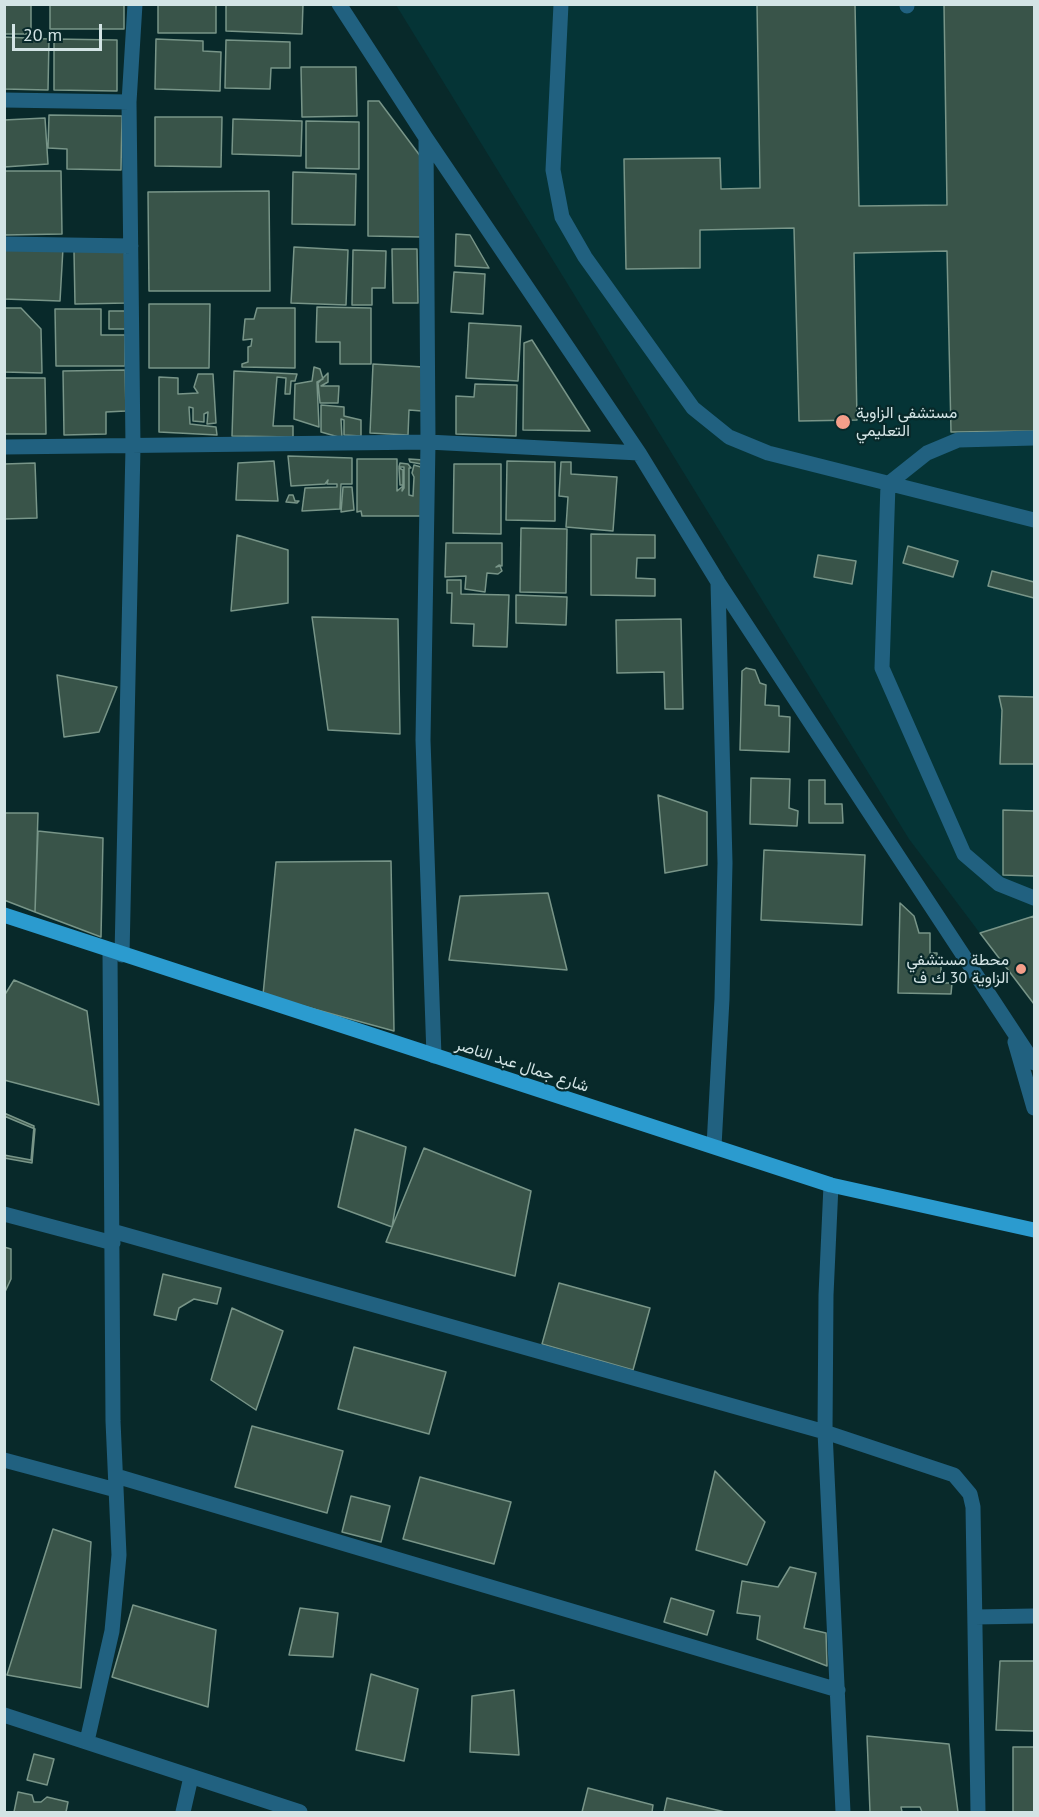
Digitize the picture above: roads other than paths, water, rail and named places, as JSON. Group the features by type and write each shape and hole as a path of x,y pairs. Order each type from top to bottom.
{"main road":[{"name":"شارع جمال عبد الناصر","path":"4,915 831,1185 1035,1230"}],"street":[{"path":"87,1741 115,1608 119,1555 112,1237 116,953 133,447 129,102 135,4"},
{"path":"339,4 426,138 639,453 718,582 1011,1030 1035,1063"},
{"path":"561,4 553,170 562,217 585,257 693,408 729,437 768,453 1035,520"},
{"path":"4,100 129,102"},
{"path":"426,138 428,442 423,740 434,1056"},
{"path":"4,244 131,246"},
{"path":"1035,438 958,440 927,453 888,484 882,668 964,854 999,884 1035,898"},
{"path":"4,447 428,442 639,453"},
{"path":"714,1146 722,999 725,863 718,582"},
{"path":"1011,1030 1035,1108"},
{"path":"831,1185 826,1295 825,1432 843,1812"},
{"path":"4,1214 112,1237 825,1432 954,1475 964,1484 970,1494 972,1507 978,1812"},
{"path":"4,1460 116,1483 838,1690"},
{"path":"975,1617 1035,1616"},
{"path":"4,1714 191,1777 255,1806 300,1812"},
{"path":"183,1812 191,1777"}],"place":[{"name":"مستشفى الزاوية التعليمي","path":"843,422"},
{"name":"محطة مستشفي الزاوية 30 ك ف","path":"1021,969"}]}
